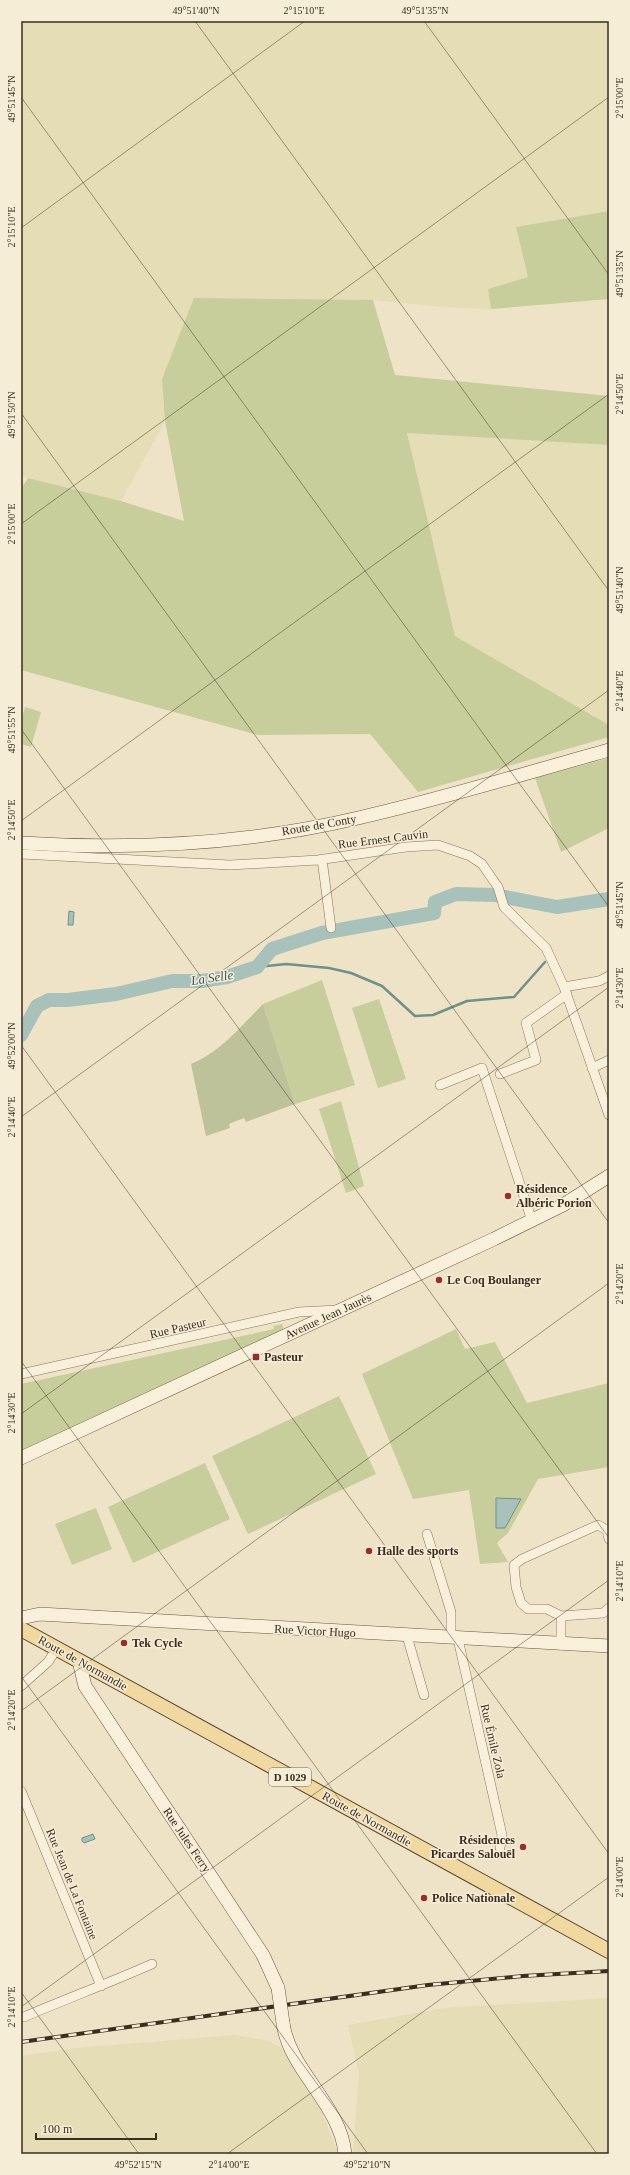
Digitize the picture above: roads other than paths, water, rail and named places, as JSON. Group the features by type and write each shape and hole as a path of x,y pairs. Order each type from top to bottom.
{"main road":[{"name":"Route de Normandie","path":"21,1629 609,1951"}],"street":[{"name":"Route de Conty","path":"21,843 177,845 253,837 357,818 609,750"},
{"name":"Rue Ernest Cauvin","path":"21,854 230,866 322,859 406,847 438,845 470,856 482,864 492,876 509,913 546,948 565,990 609,1115"},
{"path":"322,859 331,928"},
{"path":"500,1074 536,1060 526,1023 565,990 599,981 609,976"},
{"path":"592,1068 609,1060"},
{"path":"440,1085 482,1068 532,1220"},
{"name":"Avenue Jean Jaurès","path":"21,1458 563,1206 609,1176"},
{"name":"Rue Pasteur","path":"21,1374 286,1317 299,1312 340,1310"},
{"path":"286,1317 292,1332"},
{"path":"609,1539 607,1530 598,1525 522,1559 514,1565 516,1587 521,1603 528,1609 547,1609 561,1616 603,1614 609,1608"},
{"name":"Rue Émile Zola","path":"427,1534 451,1612 454,1638 502,1835 500,1848"},
{"name":"Rue Victor Hugo","path":"21,1618 40,1614 561,1645 609,1646"},
{"path":"561,1616 561,1645"},
{"path":"408,1636 424,1695"},
{"path":"21,1686 48,1662 57,1648"},
{"name":"Rue Jules Ferry","path":"79,1661 84,1686 263,1955 278,1988 283,2023 289,2046 332,2114 345,2154"},
{"name":"Rue Jean de La Fontaine","path":"21,1791 101,1986"},
{"path":"22,2017 152,1964"}],"water":[{"path":"69,911 74,912 73,925 68,925"},
{"path":"496,1498 521,1499 505,1528 496,1528"},
{"path":"93,1834 95,1839 84,1843 82,1841 82,1838"}],"waterway":[{"name":"La Selle","path":"21,1035 37,1006 49,1000 68,1000 116,994 172,981 202,981 227,977 257,967 272,949 322,933 434,913 435,902 456,894 495,895 557,907 609,899"},
{"path":"257,967 286,964 329,968 351,973 382,986 415,1016 433,1015 467,1001 514,997 545,962"}],"railway":[{"path":"21,2042 428,1985 523,1976 609,1971"}],"place":[{"name":"Résidence Albéric Porion","path":"508,1196"},
{"name":"Le Coq Boulanger","path":"439,1280"},
{"name":"Pasteur","path":"256,1357"},
{"name":"Halle des sports","path":"369,1551"},
{"name":"Tek Cycle","path":"124,1643"},
{"name":"Résidences Picardes Salouël","path":"523,1847"},
{"name":"Police Nationale","path":"424,1898"}]}
